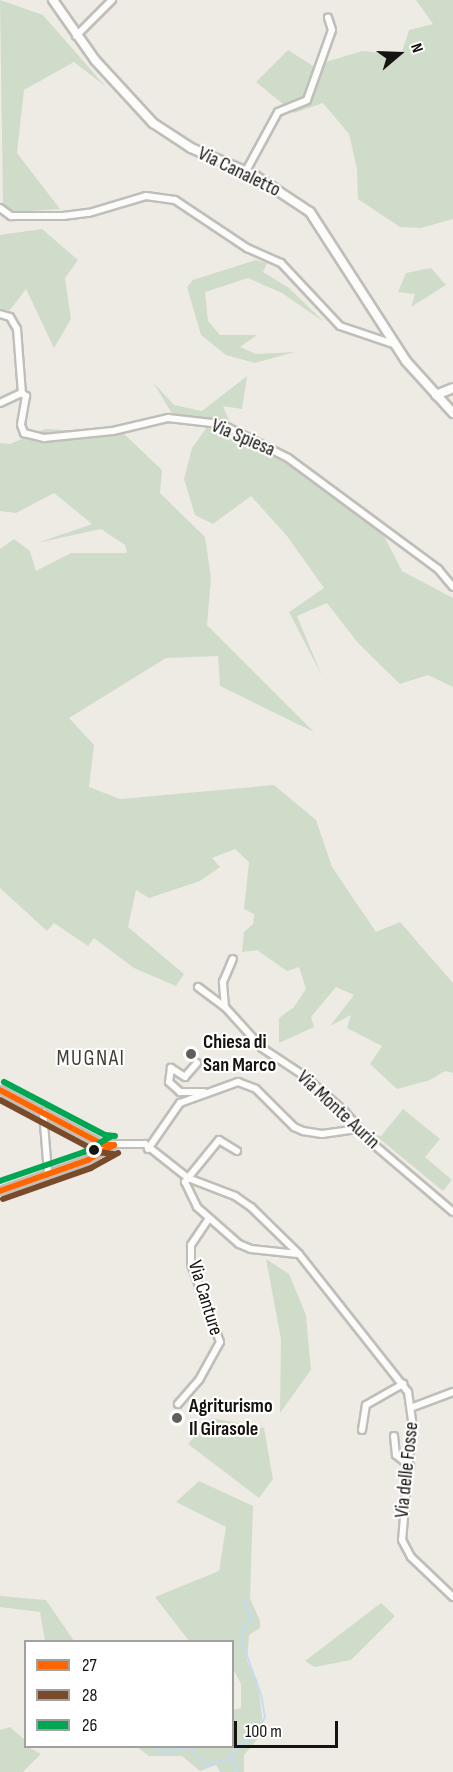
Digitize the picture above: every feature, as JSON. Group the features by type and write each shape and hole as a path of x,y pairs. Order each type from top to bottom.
{"street":[{"name":"Via Canaletto","path":"53,0 76,36 136,108 153,123 191,148 246,171 317,219 397,346 436,396 453,413"},
{"path":"76,36 112,0"},
{"path":"246,171 278,112 307,100 332,30 328,18"},
{"path":"0,208 12,216 63,216 89,213 146,196 175,200 247,248 281,263 340,326 397,346"},
{"path":"0,314 10,316 17,329 22,394 0,403"},
{"path":"436,396 453,388"},
{"name":"Via Spiesa","path":"22,394 27,399 21,425 24,433 30,436 68,437 113,431 168,418 221,424 250,437 357,508 438,569 453,587"},
{"path":"225,1007 223,982 233,959"},
{"name":"Via Monte Aurin","path":"198,987 225,1007 250,1037 344,1111 357,1129 453,1212"},
{"path":"197,1063 185,1077 171,1068 169,1082 180,1092 205,1092"},
{"path":"148,1149 180,1103 205,1092 238,1082 256,1089 294,1127 303,1131 322,1134 357,1129"},
{"path":"0,1090 102,1144 145,1144 148,1149 188,1178 235,1196 298,1254"},
{"path":"43,1112 48,1173"},
{"path":"237,1151 219,1140 188,1178 188,1189 208,1221 251,1249 298,1254"},
{"path":"0,1191 88,1160 114,1145"},
{"name":"Via Canture","path":"178,1404 199,1380 220,1342 191,1264 191,1245 208,1221"},
{"name":"Via delle Fosse","path":"298,1254 403,1384 413,1407 410,1466 402,1540 411,1557 453,1597"},
{"path":"362,1430 366,1405 403,1384"},
{"path":"413,1407 453,1392"},
{"path":"394,1436 396,1455 410,1466"}],"green space":[{"path":"0,0 43,15 105,86 74,62 24,90 17,153 60,209 15,212 3,203"},
{"path":"416,0 453,0 453,219 421,228 400,227 358,199 357,169 349,134 323,103 294,113 256,82 288,50 313,66 362,51 401,55 409,30 433,24"},
{"path":"42,229 78,260 65,278 71,319 54,348 26,289 10,310 0,312 0,235"},
{"path":"256,260 267,263 263,272 289,288 324,322 282,293 248,278 205,292 208,321 220,335 257,335 240,347 256,354 295,352 255,363 226,355 201,335 187,287 193,280"},
{"path":"431,268 446,285 411,307 415,294 398,292 406,273"},
{"path":"247,376 242,409 223,406 234,433 301,473 383,534 402,571 453,598 453,687 428,675 400,684 358,643 327,603 297,616 322,676 289,612 324,588 287,536 251,496 213,524 195,515 184,479 192,448 207,427 171,412 153,382 174,405 202,411"},
{"path":"45,429 123,433 162,470 160,493 205,537 211,578 207,625 314,732 220,686 218,656 166,658 69,718 94,745 89,787 120,799 274,785 316,820 332,867 376,932 400,922 453,983 453,1073 445,1071 430,1080 397,1089 370,1064 382,1046 347,1028 351,1015 330,1026 354,995 336,987 311,1017 314,1027 279,1043 279,1018 294,1007 306,989 299,967 287,971 257,950 242,952 244,932 253,924 254,914 244,909 249,862 235,849 212,858 220,867 200,881 149,898 136,890 128,927 184,974 176,986 134,968 94,938 88,946 54,923 47,931 0,888 0,549 14,539 30,551 36,571 71,553 127,553 125,545 101,529 37,543 92,524 54,493 16,513 0,511 0,443 10,444"},
{"path":"403,1109 440,1139 425,1157 452,1180 443,1191 375,1135 381,1136"},
{"path":"266,1259 289,1274 306,1315 311,1370 280,1413 281,1339"},
{"path":"211,1418 264,1428 273,1479 259,1498 188,1444"},
{"path":"199,1481 253,1506 250,1598 260,1621 260,1628 249,1635 247,1661 258,1682 262,1717 261,1735 244,1755 244,1772 220,1772 216,1765 200,1771 182,1756 149,1756 138,1748 234,1748 234,1710 241,1708 241,1684 234,1671 234,1640 188,1640 155,1597 219,1571 226,1527 176,1502"},
{"path":"0,1596 46,1600 73,1640 45,1640 40,1612 0,1607"},
{"path":"381,1603 395,1616 351,1660 315,1667 305,1661"},
{"path":"10,1727 24,1739 24,1748 30,1748 41,1754 23,1772 0,1772 0,1730"}],"waterway":[{"path":"237,1772 232,1758 237,1746 255,1738 265,1717 261,1695 242,1642 242,1631 251,1619 245,1601"},
{"path":"157,1748 164,1752 183,1748"},
{"path":"190,1748 207,1766 232,1758"}],"transit line":[{"name":"26","path":"4,1082 105,1135 115,1136"},
{"name":"27","path":"0,1090 102,1144 114,1145"},
{"name":"28","path":"0,1100 98,1152 113,1154"},
{"name":"26","path":"0,1181 84,1152 110,1137"},
{"name":"27","path":"0,1191 88,1160 114,1145"},
{"name":"28","path":"3,1199 91,1168 118,1153"}],"place":[{"name":"Chiesa di San Marco","path":"191,1054"},
{"name":"Agriturismo Il Girasole","path":"177,1418"}],"district":[{"name":"MUGNAI","path":"91,1059"}]}
